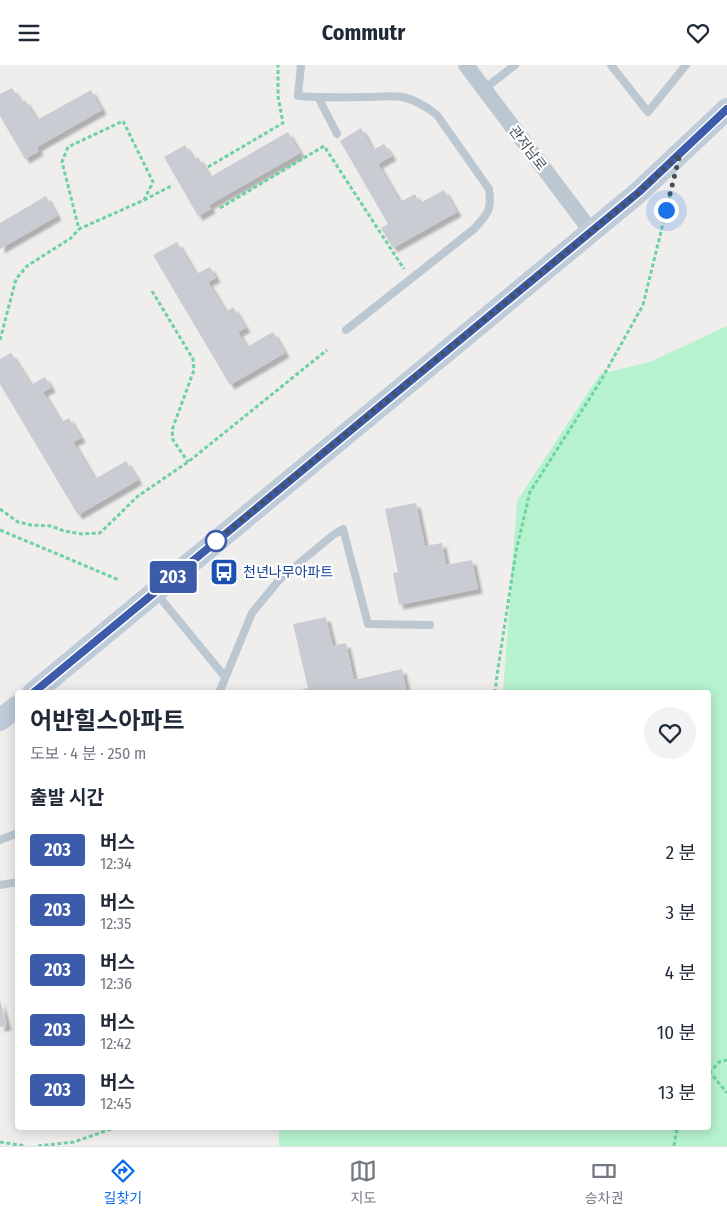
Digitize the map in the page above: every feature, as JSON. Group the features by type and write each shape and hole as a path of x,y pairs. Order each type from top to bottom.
{"main road":[{"path":"37,690 639,192 727,109"},
{"path":"0,720 15,708"}],"street":[{"name":"관저남로","path":"466,65 590,231"}],"lane":[{"path":"301,65 298,96 393,96 427,107 437,115 489,189 491,203 486,216 474,229 346,330"},
{"path":"484,89 515,65"},
{"path":"610,65 648,112 686,65"},
{"path":"318,97 337,134"},
{"path":"220,690 252,613 280,579 333,535 343,529 368,624 430,625"},
{"path":"155,592 225,677"},
{"path":"0,840 15,834"},
{"path":"0,885 15,882"}],"path":[{"path":"208,167 283,123 278,96 278,65"},
{"path":"79,229 62,162 68,147 123,121 153,182 144,200"},
{"path":"220,208 324,146 406,272"},
{"path":"495,690 516,551 530,492 600,382 643,305 680,154"},
{"path":"0,340 16,279 27,266 71,238 79,229 173,185"},
{"path":"152,291 192,359 194,370 172,429 173,440 188,462"},
{"path":"0,509 18,521 31,525 51,526 64,531 82,534 100,533 138,496 188,462 327,350"},
{"path":"0,530 119,580"},
{"path":"711,1070 719,1062 727,1060"},
{"path":"711,1074 727,1093"},
{"path":"38,1146 74,1142 108,1130"},
{"path":"674,1146 677,1130"},
{"path":"0,1142 26,1146"}],"green space":[{"path":"727,326 727,1146 279,1146 279,1130 711,1130 711,690 503,690 517,501 600,374 650,362"}],"building":[{"path":"12,88 21,102 25,100 37,120 91,90 102,110 37,147 39,151 25,159 0,116 0,94"},
{"path":"361,128 373,150 384,144 392,156 378,164 400,202 415,194 420,203 444,190 457,212 393,248 381,228 388,224 340,141"},
{"path":"288,132 300,153 209,205 211,209 198,216 164,157 185,145 194,160 198,157 210,177"},
{"path":"46,196 57,216 0,249 0,223"},
{"path":"177,242 196,274 210,267 216,278 208,282 226,312 233,307 246,328 238,332 247,347 273,332 285,353 230,385 153,255"},
{"path":"11,353 31,385 45,377 51,388 43,392 61,422 69,418 81,438 73,442 95,479 126,461 138,480 78,515 0,384 0,359"},
{"path":"416,503 425,546 442,543 446,565 472,560 478,589 399,605 393,573 398,572 385,509"},
{"path":"326,617 333,646 346,643 354,680 402,669 406,690 303,690 308,688 293,624"},
{"path":"0,1000 7,1026 0,1027"}],"bus line":[{"name":"203","path":"37,690 639,192 727,109"}],"place":[{"name":"천년나무아파트","path":"224,572"}],"route":[{"path":"216,541 639,192 680,154 666,210"}]}
